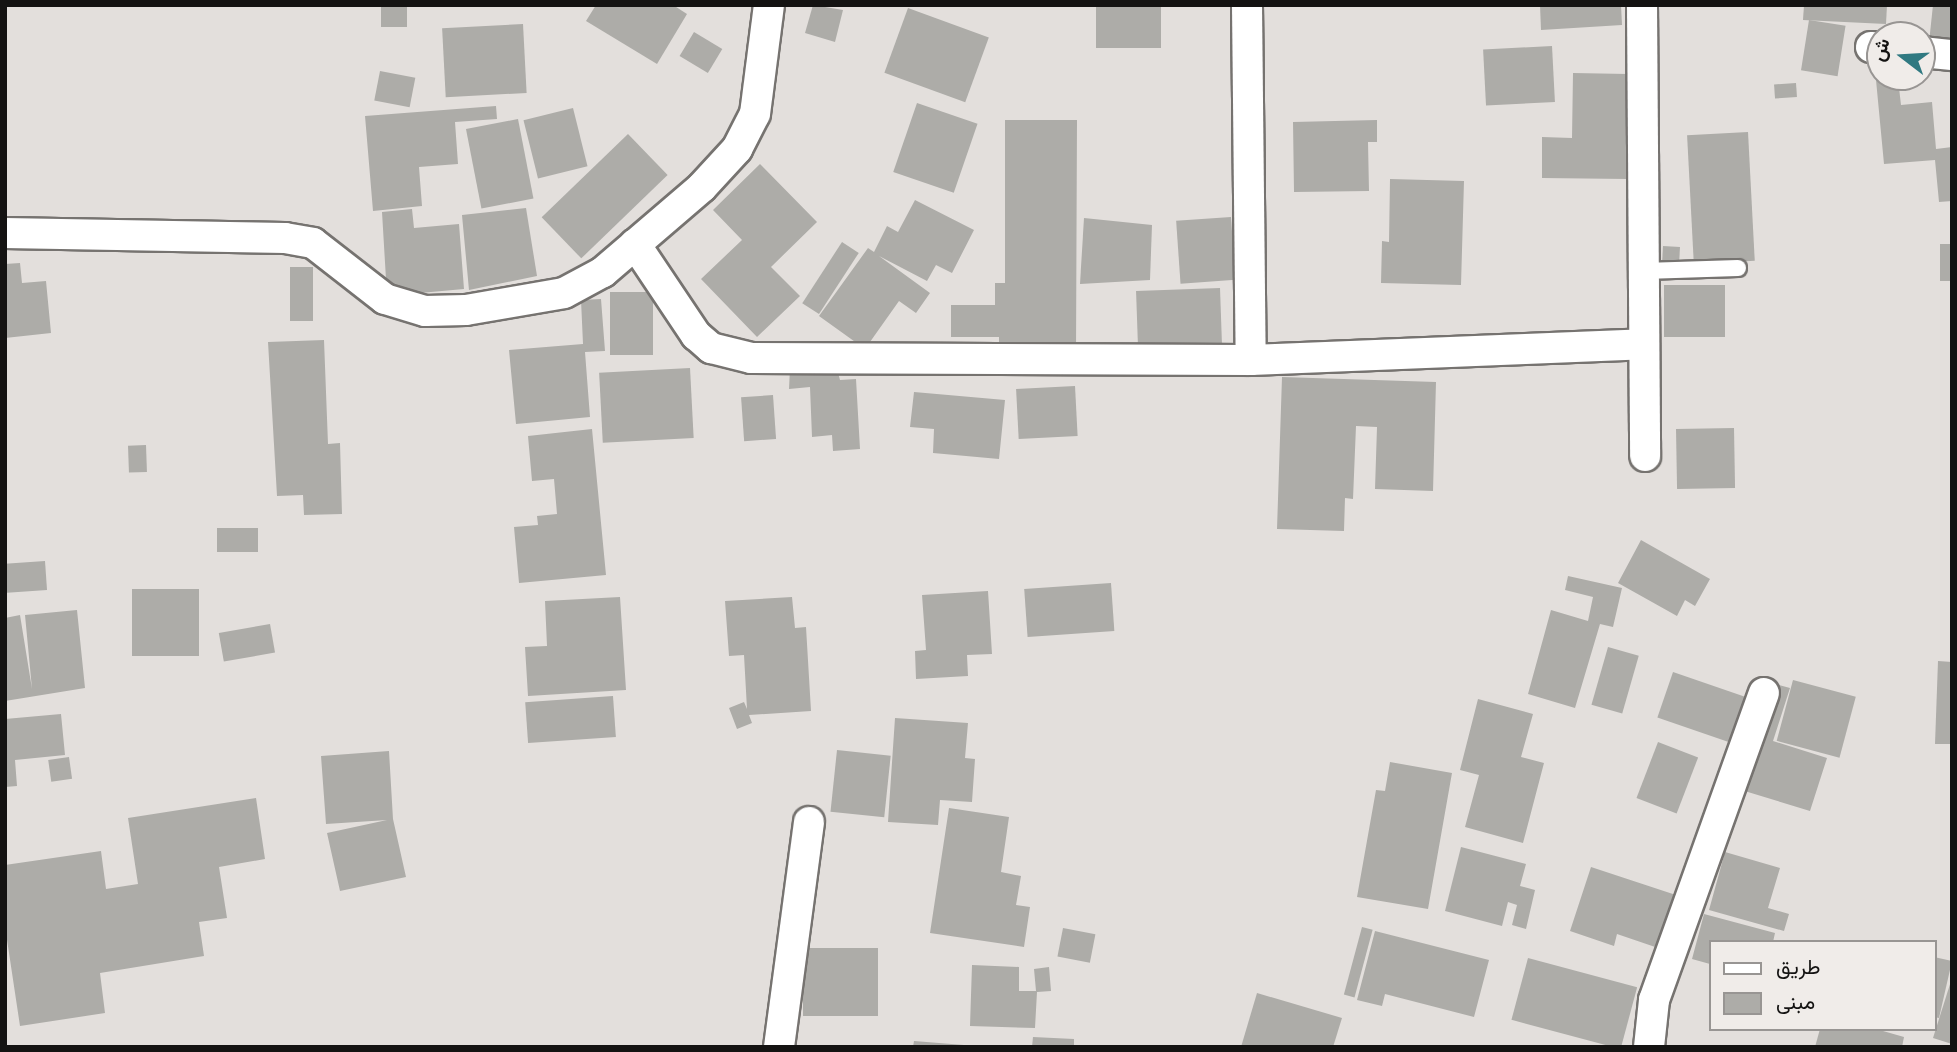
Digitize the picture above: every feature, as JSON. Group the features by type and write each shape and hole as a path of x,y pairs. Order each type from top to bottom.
{"street":[{"path":"5,233 285,238 313,243 385,299 425,311 466,310 564,293 603,272 702,187 737,149 755,114 769,5"},
{"path":"1247,5 1251,360"},
{"path":"1642,5 1645,456"},
{"path":"635,244 696,335 711,348 731,354 1251,360 1644,344"},
{"path":"1648,1047 1654,1000 1764,693"},
{"path":"779,1047 809,822"}],"lane":[{"path":"1644,271 1738,268"}],"building":[{"path":"381,5 407,5 407,27 381,27"},
{"path":"596,5 673,5 687,14 657,64 586,21"},
{"path":"813,5 843,10 835,42 805,33"},
{"path":"1096,5 1161,5 1161,48 1096,48"},
{"path":"1540,5 1621,5 1622,25 1541,30"},
{"path":"1804,5 1887,5 1886,21 1866,23 1803,20"},
{"path":"1933,5 1952,5 1952,54 1936,53 1936,21 1931,21"},
{"path":"908,8 989,37 965,102 884,73"},
{"path":"1809,20 1846,26 1838,76 1801,70"},
{"path":"523,24 527,93 446,97 442,28"},
{"path":"694,32 722,49 708,73 680,56"},
{"path":"1552,46 1555,102 1486,106 1483,50"},
{"path":"380,71 415,78 410,107 374,100"},
{"path":"1573,73 1628,74 1627,179 1542,178 1542,137 1572,138"},
{"path":"1796,83 1797,97 1775,99 1774,85"},
{"path":"1877,91 1899,91 1901,105 1932,102 1936,149 1952,147 1952,201 1939,202 1935,160 1884,164"},
{"path":"917,103 978,124 954,193 893,172"},
{"path":"496,106 497,119 455,122 458,164 419,167 422,206 373,211 365,116"},
{"path":"573,108 588,166 538,179 524,120"},
{"path":"518,119 533,199 481,209 466,129"},
{"path":"1005,120 1077,120 1076,353 999,353 999,337 951,337 951,305 995,305 995,283 1005,283"},
{"path":"1377,120 1377,142 1368,142 1369,191 1294,192 1293,122"},
{"path":"1748,132 1755,261 1694,264 1687,135"},
{"path":"628,134 668,175 581,258 542,217"},
{"path":"760,164 817,222 771,267 800,296 757,337 701,279 742,240 713,210"},
{"path":"1390,179 1464,181 1461,285 1381,283 1382,241 1389,242"},
{"path":"915,200 974,230 952,273 936,265 927,281 879,256 930,293 916,313 899,301 865,349 819,316 868,248 874,252 887,226 898,232"},
{"path":"526,208 537,276 469,290 462,215"},
{"path":"412,209 414,228 459,224 464,289 387,296 382,212"},
{"path":"1231,217 1235,280 1181,284 1176,221"},
{"path":"1084,218 1152,225 1150,280 1080,284"},
{"path":"842,242 859,253 819,314 802,303"},
{"path":"1940,244 1952,244 1952,281 1940,281"},
{"path":"1663,246 1680,247 1679,263 1662,262"},
{"path":"20,263 22,283 46,281 51,333 5,338 5,264"},
{"path":"290,267 313,267 313,321 290,321"},
{"path":"1664,285 1725,285 1725,337 1664,337"},
{"path":"1220,288 1222,348 1138,351 1136,291"},
{"path":"610,292 653,292 653,355 610,355"},
{"path":"601,299 605,351 585,352 590,417 516,424 509,350 583,344 581,300"},
{"path":"324,340 328,444 340,443 342,514 304,515 303,495 277,496 268,342"},
{"path":"690,368 694,438 603,443 599,373"},
{"path":"790,368 837,369 840,380 856,379 860,449 833,451 832,435 812,437 810,387 789,389"},
{"path":"1282,377 1436,382 1433,491 1375,489 1377,427 1356,426 1353,499 1345,498 1344,531 1277,529"},
{"path":"1075,386 1078,436 1019,439 1016,389"},
{"path":"914,392 1005,400 999,459 933,453 934,429 910,427"},
{"path":"773,395 776,439 744,441 741,397"},
{"path":"1734,428 1735,488 1677,489 1676,429"},
{"path":"592,429 606,575 519,583 514,527 538,525 537,516 557,514 554,479 532,481 528,436"},
{"path":"146,445 147,472 129,473 128,446"},
{"path":"217,528 258,528 258,552 217,552"},
{"path":"1641,540 1710,579 1695,606 1685,600 1677,616 1618,583"},
{"path":"45,561 47,590 7,593 5,564"},
{"path":"1568,576 1622,588 1613,627 1600,624 1575,708 1528,694 1551,610 1588,621 1593,597 1565,590"},
{"path":"1111,583 1114,631 1028,637 1024,589"},
{"path":"132,589 199,589 199,656 132,656"},
{"path":"988,591 992,654 967,655 968,676 916,679 915,651 926,650 922,595"},
{"path":"620,597 626,690 528,696 525,647 547,646 545,601"},
{"path":"792,597 795,628 806,627 811,711 749,715 752,723 737,729 729,708 744,702 747,709 744,655 729,656 725,601"},
{"path":"77,610 85,688 5,701 5,618 20,615 32,689 25,615"},
{"path":"270,624 275,653 224,662 219,633"},
{"path":"1608,647 1639,656 1622,713 1591,705"},
{"path":"1938,661 1952,662 1952,744 1935,744"},
{"path":"1673,672 1751,699 1736,744 1657,717"},
{"path":"1793,680 1856,697 1839,758 1777,741"},
{"path":"1772,683 1790,688 1773,741 1827,758 1810,811 1738,789"},
{"path":"613,696 616,737 528,743 525,702"},
{"path":"1478,699 1533,714 1521,757 1544,763 1523,843 1465,827 1479,775 1460,770"},
{"path":"61,714 65,755 15,760 17,786 5,787 5,719"},
{"path":"895,718 968,723 965,758 975,759 972,802 940,800 938,825 888,822"},
{"path":"1658,742 1698,757 1677,813 1636,798"},
{"path":"837,750 891,756 884,817 831,812"},
{"path":"389,751 393,819 406,877 340,891 327,833 387,820 326,824 321,756"},
{"path":"69,757 72,779 51,782 48,760"},
{"path":"1390,762 1452,773 1428,909 1357,897 1376,790 1385,791"},
{"path":"256,798 265,859 219,867 227,918 199,922 204,956 100,973 105,1013 20,1026 6,933 5,865 101,851 106,889 138,884 128,818"},
{"path":"949,808 1009,817 1001,872 1021,876 1016,905 1030,907 1024,947 930,933"},
{"path":"1461,847 1526,864 1520,886 1535,890 1526,929 1512,925 1517,905 1508,902 1502,926 1445,911"},
{"path":"1725,852 1780,868 1768,908 1789,914 1784,931 1709,910"},
{"path":"1591,867 1682,897 1664,950 1617,934 1614,946 1570,931"},
{"path":"1704,914 1775,933 1773,940 1708,940 1708,963 1692,959"},
{"path":"1362,927 1373,930 1355,997 1344,995"},
{"path":"1063,928 1095,934 1090,963 1057,956"},
{"path":"1375,931 1489,960 1474,1017 1385,994 1382,1006 1357,1000"},
{"path":"803,948 878,948 878,1016 803,1016"},
{"path":"1936,957 1952,961 1939,1018 1936,1017"},
{"path":"1528,958 1637,987 1621,1047 1511,1020"},
{"path":"972,965 1019,967 1019,991 1036,991 1034,969 1049,967 1051,991 1037,992 1035,1028 970,1026"},
{"path":"1952,981 1952,1044 1933,1038"},
{"path":"1257,993 1342,1018 1333,1047 1241,1047"},
{"path":"1819,1031 1883,1031 1904,1037 1902,1047 1815,1047"},
{"path":"1033,1037 1074,1039 1074,1047 1032,1047"},
{"path":"914,1041 964,1045 964,1047 913,1047"}]}
